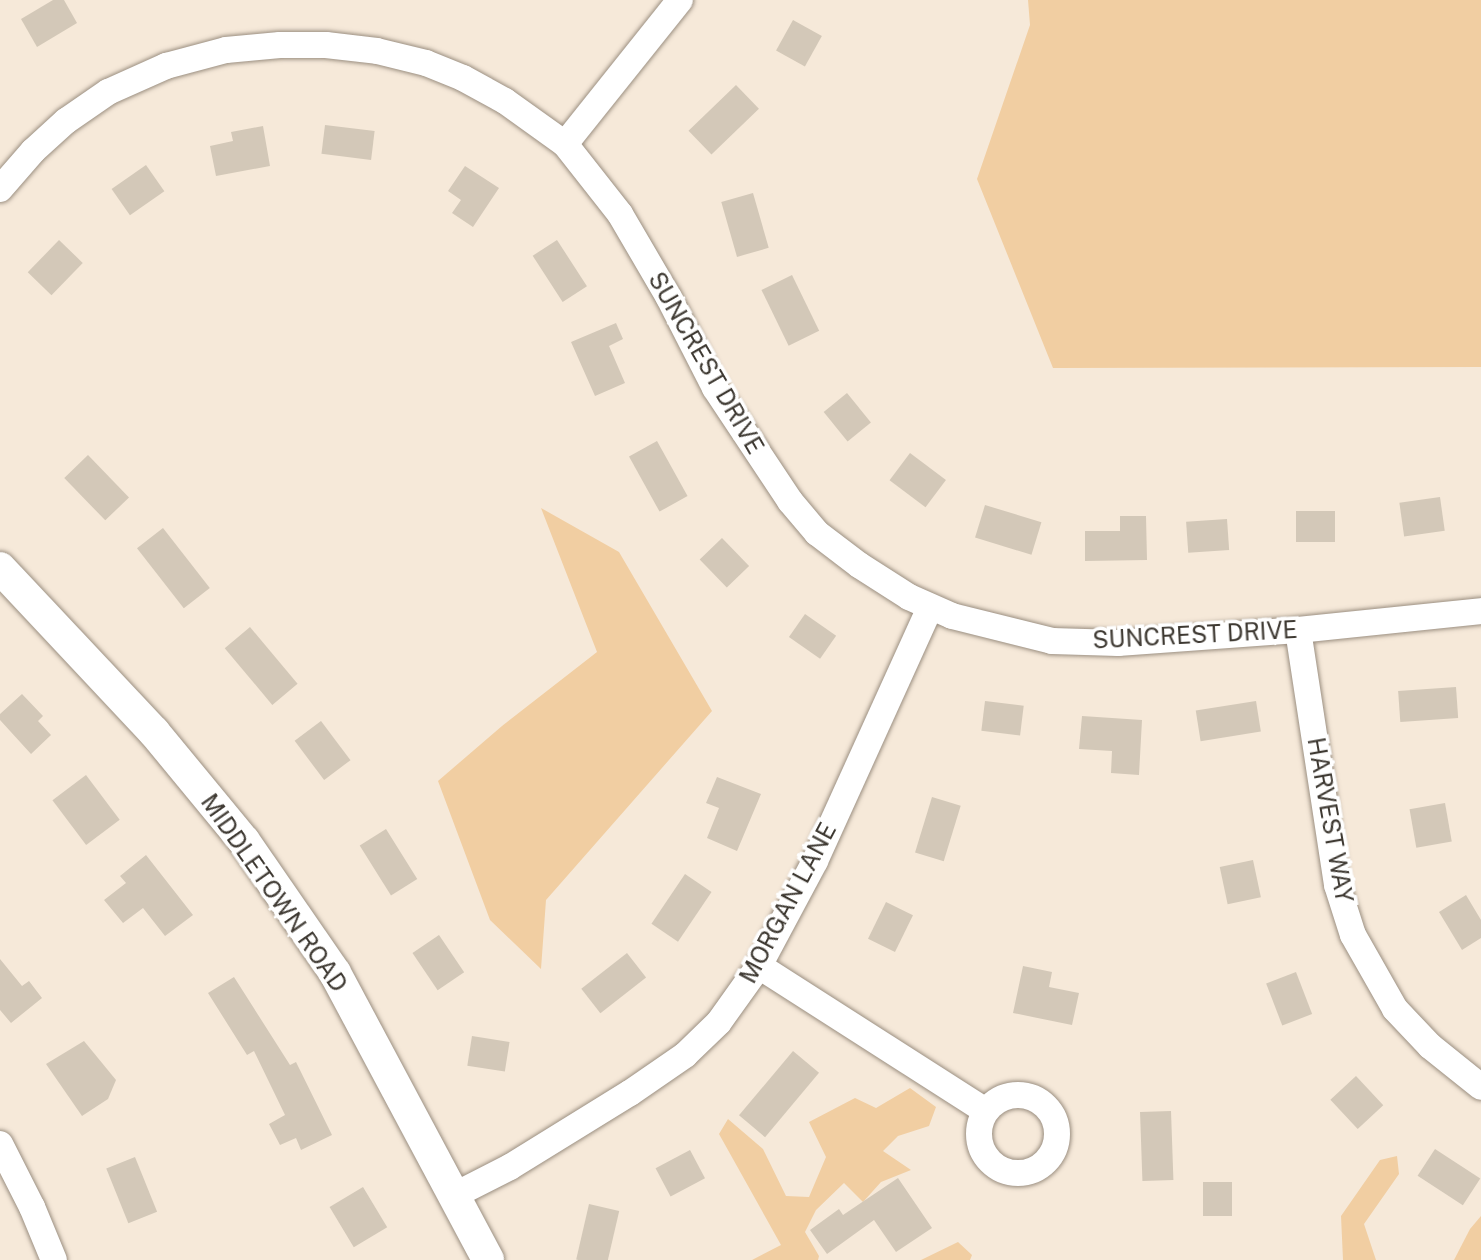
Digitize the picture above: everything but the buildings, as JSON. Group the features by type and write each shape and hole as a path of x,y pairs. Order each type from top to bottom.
{"street":[{"path":"565,144 680,0"},
{"name":"SUNCREST DRIVE","path":"0,189 33,151 66,121 108,92 166,66 226,50 326,45 377,51 426,63 463,78 505,101 565,144 620,214 669,298 715,388 790,501 817,533 859,565 909,597 952,616 1052,641 1118,643 1298,630 1481,611"},
{"name":"MIDDLETOWN ROAD","path":"0,568 154,732 244,841 335,973 488,1260"},
{"name":"MORGAN LANE","path":"455,1195 521,1160 631,1093 685,1055 719,1022 759,966 815,861 930,607"},
{"name":"HARVEST WAY","path":"1298,630 1338,885 1353,935 1395,1009 1430,1046 1481,1087"},
{"path":"759,966 986,1111"},
{"path":"0,1144 32,1207 54,1260"}],"shaded area":[{"path":"1028,0 1481,0 1481,367 1053,368 977,179 1030,25"},
{"path":"541,508 619,552 712,711 546,900 541,969 490,920 438,781 502,726 597,652"},
{"path":"910,1088 936,1107 929,1126 898,1136 883,1151 911,1170 881,1182 863,1202 844,1183 816,1210 805,1232 819,1256 818,1260 752,1260 781,1245 719,1134 728,1119 763,1149 786,1196 809,1197 826,1157 809,1122 855,1098 876,1108"},
{"path":"1397,1156 1399,1174 1364,1224 1376,1260 1343,1260 1341,1216 1380,1160"},
{"path":"1481,1216 1481,1260 1454,1260 1470,1229"},
{"path":"958,1242 972,1255 970,1260 921,1260"}]}
